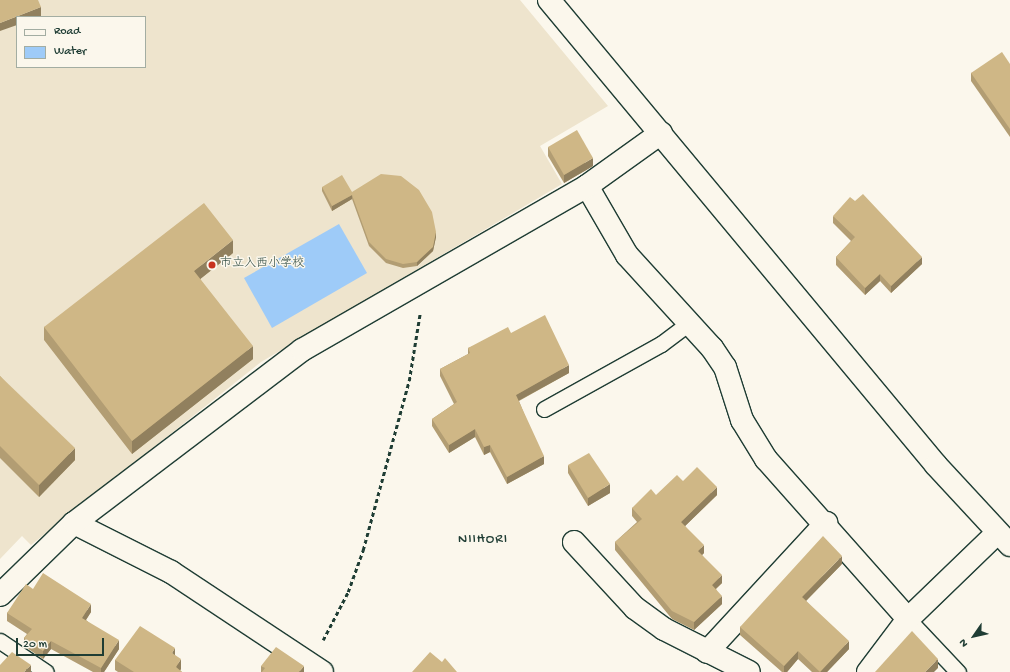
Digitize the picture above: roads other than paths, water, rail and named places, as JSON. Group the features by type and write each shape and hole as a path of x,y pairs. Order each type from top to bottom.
{"street":[{"path":"549,0 1003,539 908,619 868,672"},
{"path":"0,594 74,522 302,350 587,186 661,133"},
{"path":"587,186 627,255 689,323 725,367 742,420 766,460 826,523 908,619"},
{"path":"74,522 171,572 317,667"},
{"path":"707,652 826,523"},
{"path":"574,542 635,608 707,652 749,672"}],"lane":[{"path":"544,410 661,344 689,323"},
{"path":"908,619 958,672"},
{"path":"0,641 46,672"}],"water":[{"path":"339,224 367,273 272,328 244,278"}],"place":[{"name":"市立入西小学校","path":"212,265"}],"district":[{"name":"NIIHORI","path":"483,540"}]}
